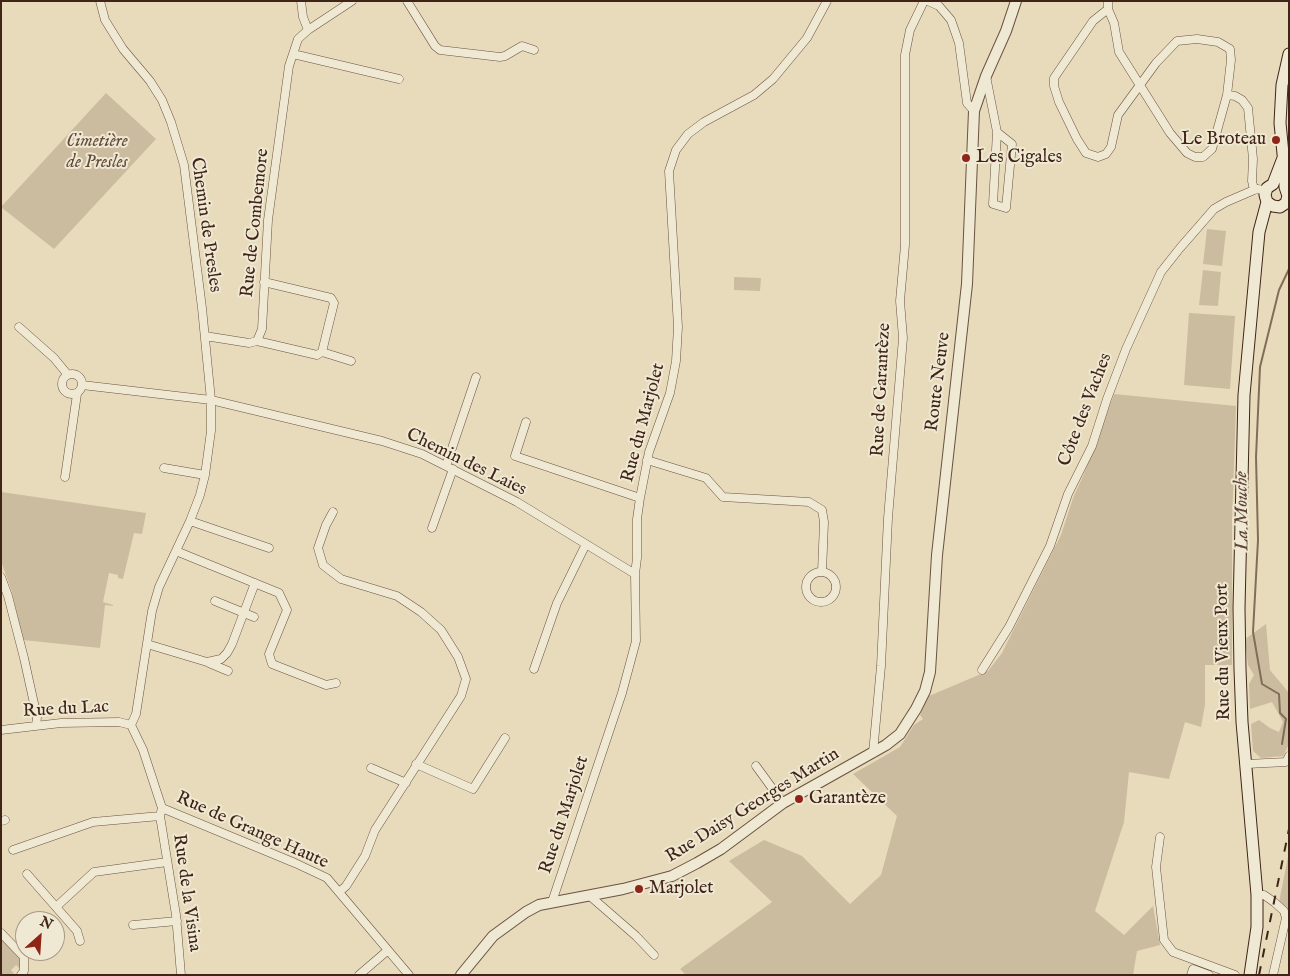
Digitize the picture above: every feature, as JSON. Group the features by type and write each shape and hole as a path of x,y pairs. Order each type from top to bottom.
{"main road":[{"path":"1273,194 1285,174 1280,123 1282,85 1289,54"},
{"path":"1273,194 1288,193 1288,200"},
{"name":"Rue du Vieux Port","path":"1250,975 1257,927 1257,895 1242,722 1240,669 1240,546 1244,396 1259,232 1273,194"}],"street":[{"name":"Chemin de Presles","path":"100,1 105,20 123,49 162,100 184,165 211,400 211,431 205,475 190,521 159,587 152,611 136,714 131,725"},
{"path":"301,1 303,17 308,30"},
{"name":"Rue de Combemore","path":"258,341 262,329 268,220 292,54 298,39 308,30 352,1"},
{"path":"407,1 435,46 440,50 500,57 522,46 534,50"},
{"name":"Rue du Marjolet","path":"552,902 622,693 637,634 635,574 637,519 640,498 647,460 670,394 676,361 678,327 669,171 676,150 688,134 704,122 754,95 773,79 807,38 826,3 816,1"},
{"name":"Rue de Garantèze","path":"873,753 881,666 888,518 903,338 900,301 905,245 905,55 910,30 924,1"},
{"path":"928,1 938,6 951,20 959,43 967,104 974,111"},
{"name":"Route Neuve","path":"873,753 894,739 908,722 923,698 930,672 936,562 967,284 974,111 1016,1"},
{"path":"1141,86 1119,52 1114,23 1108,5 1093,20 1054,78 1054,86 1059,102 1086,153 1098,157 1106,154 1111,147 1118,115 1141,86 1156,63 1177,42 1197,39 1218,42 1230,49 1231,60 1227,95 1212,149 1203,157 1195,157 1187,153 1170,133 1141,86"},
{"path":"292,54 399,79"},
{"path":"986,76 997,132 993,204 1006,208 1012,144 997,132"},
{"path":"1227,95 1235,96 1242,100 1248,108 1254,190 1258,189 1273,194"},
{"name":"Côte des Vaches","path":"982,670 1013,619 1050,546 1068,494 1092,446 1126,349 1161,272 1214,209 1254,190"},
{"path":"264,282 331,298 334,303 322,352"},
{"path":"19,327 54,358 68,375 78,376 82,385 81,390 76,394 70,394 63,388 64,379 68,375"},
{"path":"205,336 249,343 258,341 317,355 322,352 351,360"},
{"path":"432,528 476,378"},
{"name":"Chemin des Laies","path":"82,385 211,400 382,440 422,454 517,502 635,574"},
{"path":"65,477 76,394"},
{"path":"526,422 515,456 640,498"},
{"path":"647,460 706,478 724,497 809,502 822,510 824,522 822,572"},
{"path":"164,468 205,475"},
{"path":"333,512 318,548 323,565 341,578 397,596 421,612 442,630 458,657 466,679 461,696 416,764 376,830 365,856 346,886 339,892"},
{"path":"190,521 269,548"},
{"path":"534,669 557,603 586,544"},
{"path":"176,551 279,593 287,610 269,654 272,664 326,685 336,683"},
{"path":"1,577 8,596 24,658 37,718 36,726"},
{"path":"207,662 222,658 227,653 255,583"},
{"path":"215,601 254,616"},
{"path":"147,644 207,662 228,671"},
{"name":"Rue du Lac","path":"1,730 36,726 119,722 131,725"},
{"path":"131,725 143,750 162,808"},
{"path":"416,764 473,789 505,738"},
{"name":"Rue Daisy Georges Martin","path":"461,975 493,936 526,912 552,902 590,896 672,876 721,849 783,803 848,765 873,753"},
{"path":"1247,764 1286,762 1289,756"},
{"path":"756,766 783,803"},
{"path":"371,768 406,783"},
{"name":"Rue de la Visina","path":"162,808 160,816 177,921 181,975"},
{"name":"Rue de Grange Haute","path":"162,808 327,878 409,975"},
{"name":"Rue de la Visina","path":"13,850 93,822 160,816"},
{"path":"1160,837 1156,867 1164,940 1173,952 1235,975"},
{"path":"56,907 94,872 167,862"},
{"path":"27,874 78,931 80,941"},
{"path":"1257,895 1264,895 1274,902 1284,911 1286,918 1273,975"},
{"path":"590,896 636,936 654,955"},
{"path":"133,925 177,921"},
{"path":"1,933 24,957 24,971 20,975"},
{"path":"359,975 387,951"},
{"path":"1191,975 1193,969 1209,975"}],"green space":[{"name":"Cimetière de Presles","path":"106,93 156,139 54,249 1,207"},
{"path":"1207,229 1226,231 1222,266 1203,264"},
{"path":"1203,270 1221,272 1218,306 1199,305"},
{"path":"734,277 761,278 760,291 734,290"},
{"path":"1189,313 1235,316 1230,389 1184,385"},
{"path":"1114,394 1236,406 1232,521 1232,665 1205,665 1205,705 1201,727 1185,722 1169,779 1129,772 1124,822 1095,911 1124,935 1153,906 1160,945 1137,951 1133,975 686,975 680,969 772,902 729,861 764,840 802,856 850,904 881,875 897,816 853,774 900,747 914,725 923,719 920,715 929,696 988,671 1002,653 1061,535 1073,498"},
{"path":"1,492 146,513 142,534 134,533 123,579 118,578 118,575 109,573 103,602 113,606 105,605 100,648 23,640 12,592 1,561"},
{"path":"1266,624 1270,670 1289,693 1289,744 1283,756 1261,758 1253,751 1251,724 1259,720 1279,732 1283,722 1272,702 1250,709 1249,684 1254,675 1248,665 1245,639"},
{"path":"1289,852 1289,935 1278,907"},
{"path":"1,937 15,952 15,961 21,961 22,964 19,968 16,965 11,970 13,975 1,975"}],"waterway":[{"name":"La Mouche","path":"1282,744 1286,719 1280,713 1279,694 1262,684 1253,632 1258,540 1256,457 1260,367 1279,290 1289,269"}],"railway":[{"path":"1259,975 1289,829"}],"place":[{"name":"Le Broteau","path":"1276,140"},
{"name":"Les Cigales","path":"966,158"},
{"name":"Garantèze","path":"799,799"},
{"name":"Marjolet","path":"639,889"}]}
